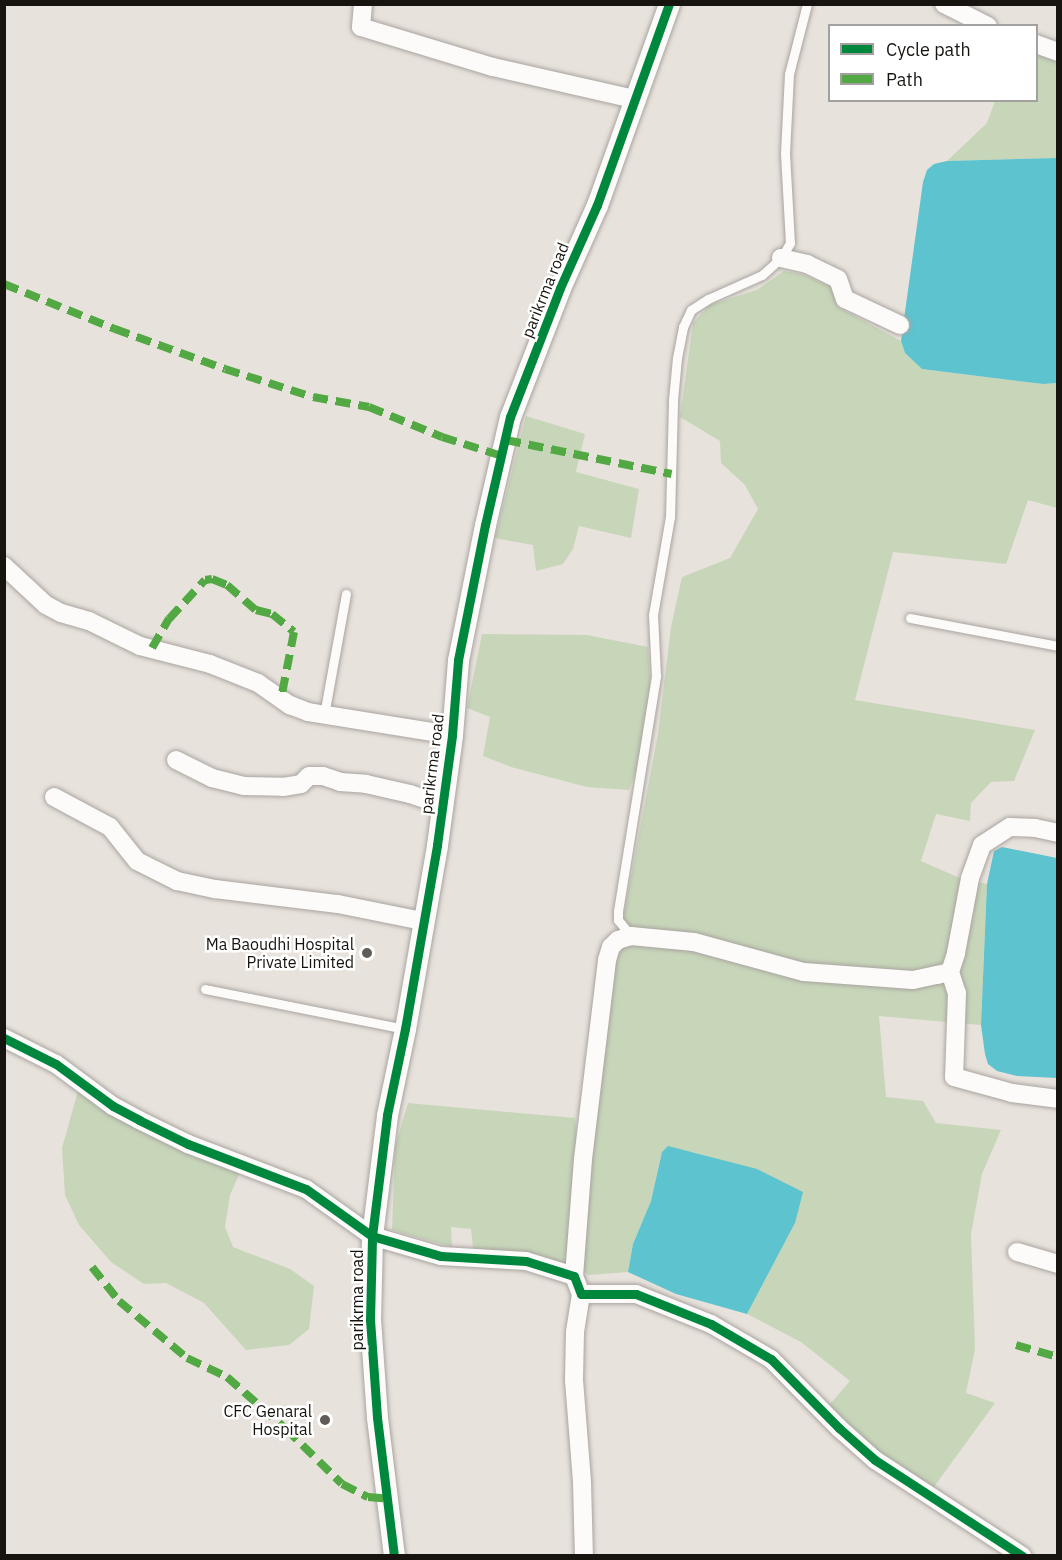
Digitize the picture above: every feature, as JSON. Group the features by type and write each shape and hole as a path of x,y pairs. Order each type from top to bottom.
{"street":[{"path":"363,4 362,27 493,67 634,99"},
{"name":"parikrma road","path":"394,1556 377,1417 370,1320 372,1236 387,1115 405,1029 442,805 452,735 458,660 485,525 510,417 597,205 669,4"},
{"path":"944,4 984,24"},
{"path":"1038,45 1058,52"},
{"path":"781,258 807,264 838,279 845,299 900,325"},
{"path":"4,566 46,604 61,613 89,621 140,646 210,664 258,683 290,705 324,715 452,735"},
{"path":"176,760 212,778 244,786 283,787 301,784 309,776 322,776 410,794 442,805"},
{"path":"54,797 110,827 137,861 177,881 215,889 339,904 423,921"},
{"path":"1058,833 1035,828 1010,827 982,845 970,878 956,953 950,972 957,993 954,1077 1012,1093 1058,1099"},
{"path":"584,1556 582,1482 574,1380 575,1332 581,1294 573,1276 583,1159 607,960 611,947 618,940 631,936 694,942 804,972 913,980 950,972"},
{"path":"4,1038 56,1064 113,1106 148,1125 221,1158 284,1179 306,1189 352,1219 372,1236 441,1256 526,1261 573,1276"},
{"path":"1017,1252 1058,1264"},
{"path":"581,1294 636,1294 711,1324 771,1359 839,1428 875,1460 1022,1556"}],"lane":[{"path":"631,936 618,920 618,911 657,675 653,615 670,517 673,400 683,327 691,310 708,299 762,275 781,258 790,243 785,153 789,74 807,4"},
{"path":"324,715 346,594"},
{"path":"910,618 1058,646"},
{"path":"205,989 405,1029"}],"green space":[{"path":"1038,42 1057,50 1057,158 947,161 987,123 995,102 1038,102"},
{"path":"784,271 802,274 833,288 840,308 901,341 905,353 922,369 1043,384 1057,383 1057,508 1028,500 1006,564 893,552 855,700 1035,730 1014,781 991,782 971,803 970,821 936,814 921,861 962,879 987,884 981,1025 879,1016 886,1097 923,1101 936,1123 1001,1130 982,1174 971,1234 975,1349 966,1393 995,1403 931,1491 881,1456 825,1410 850,1381 801,1342 747,1314 795,1223 720,1160 692,1152 662,1152 651,1201 633,1244 628,1272 589,1275 576,1266 613,971 658,734 671,627 682,577 730,558 758,509 745,485 721,463 720,441 680,417 693,323 709,305 757,290"},
{"path":"526,416 585,434 576,472 639,489 631,538 579,526 573,549 563,564 536,571 533,545 495,538"},
{"path":"482,634 587,635 648,647 652,708 645,748 629,790 587,787 511,767 483,756 490,717 467,708"},
{"path":"78,1091 115,1115 241,1170 230,1195 225,1227 233,1247 290,1269 314,1286 309,1329 289,1345 246,1350 204,1303 166,1283 144,1284 111,1262 79,1225 65,1195 62,1148"},
{"path":"408,1103 575,1118 578,1146 569,1265 473,1248 471,1229 451,1227 452,1247 392,1230 395,1147"}],"water":[{"path":"1057,158 1057,383 1043,384 922,369 905,353 901,341 923,182 927,170 934,164 947,161"},
{"path":"1002,847 1057,858 1057,1078 1017,1076 997,1071 988,1064 985,1054 981,1025 987,884 994,851"},
{"path":"668,1146 757,1169 803,1192 795,1223 747,1314 676,1294 628,1272 633,1244 651,1201 662,1152"}],"marked path":[{"path":"4,284 115,329 225,369 313,397 369,407 442,437 502,456"},
{"path":"506,440 672,474"},
{"path":"152,648 169,619 205,580 212,579 227,585 256,610 272,614 294,632 281,699"},
{"path":"92,1267 119,1301 187,1358 227,1377 286,1429 342,1484 368,1497 389,1499"},
{"path":"1016,1345 1058,1357"}],"cycle path":[{"path":"394,1556 377,1417 370,1320 372,1236 387,1115 405,1029 437,845 452,735 458,660 485,525 510,417 560,288 597,205 669,4"},
{"path":"4,1038 56,1064 113,1106 139,1120 188,1144 306,1189 372,1236 441,1256 526,1261 574,1276 581,1294 636,1294 711,1324 771,1359 839,1428 875,1460 1022,1556"}],"place":[{"name":"Ma Baoudhi Hospital Private Limited","path":"367,953"},
{"name":"CFC Genaral Hospital","path":"325,1420"}]}
